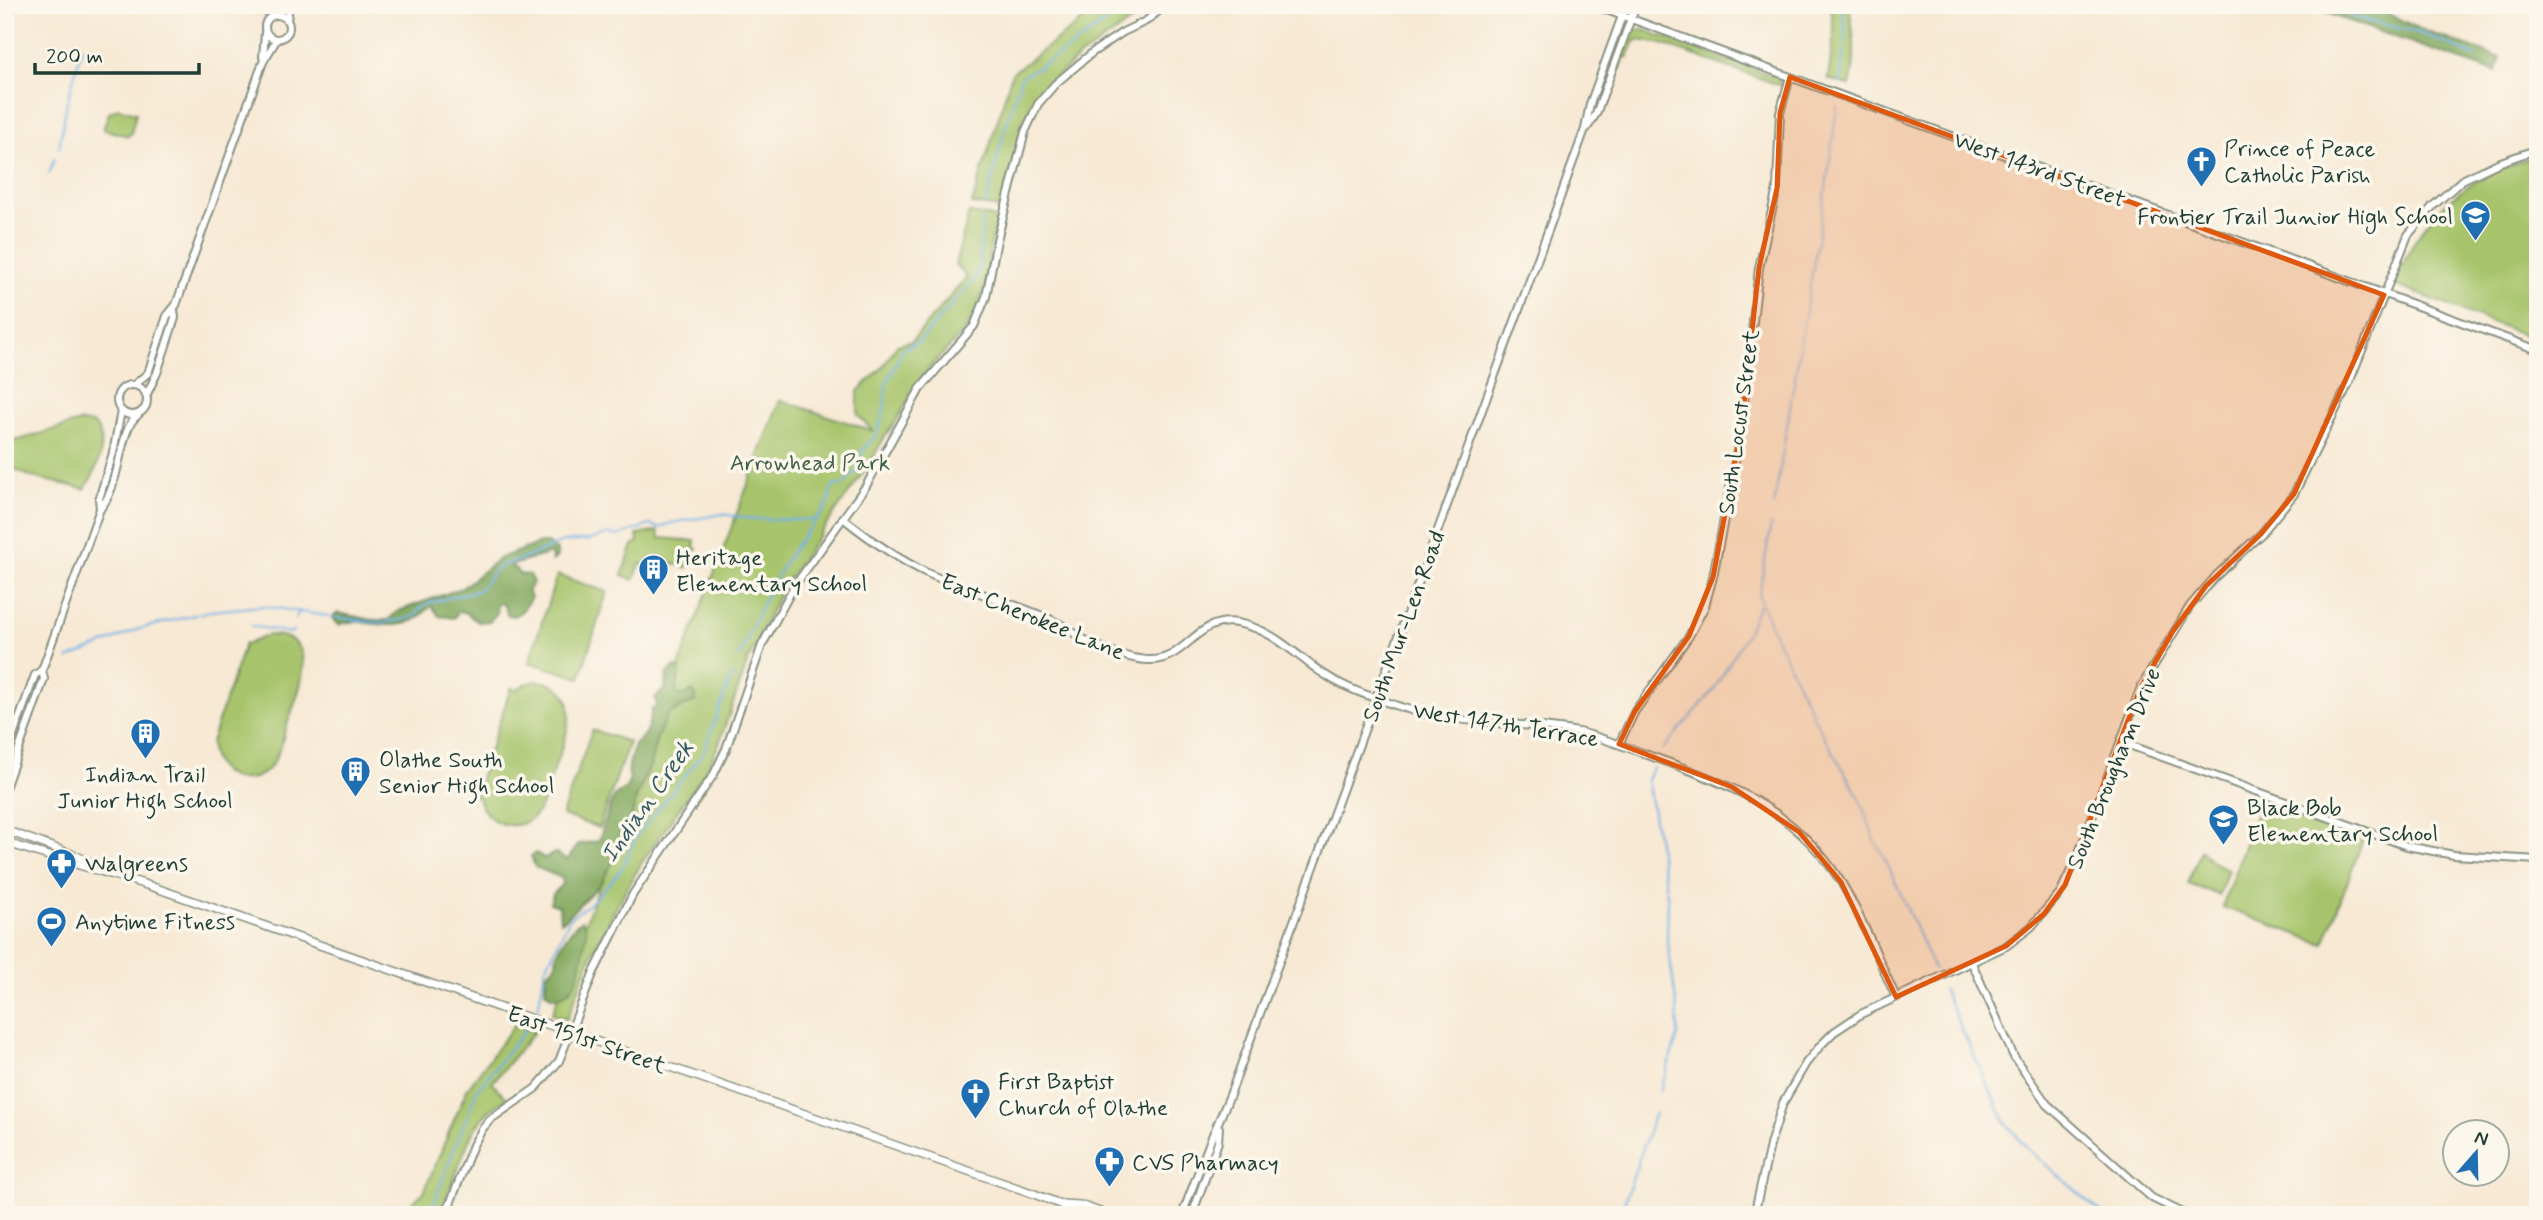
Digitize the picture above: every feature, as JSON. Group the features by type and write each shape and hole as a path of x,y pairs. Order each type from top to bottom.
{"main road":[{"name":"East 151st Street","path":"5,830 74,855 114,874"},
{"name":"East 151st Street","path":"5,842 71,864 114,874 1060,1204 1081,1215"},
{"name":"East 151st Street","path":"1060,1204 1080,1205 1108,1215"}],"street":[{"path":"263,62 265,22 284,5"},
{"path":"146,394 157,373 175,318 174,310 263,62 277,39 287,34 289,5"},
{"path":"443,1215 483,1128 491,1118 526,1096 546,1079 559,1061 605,947 633,894 714,774 726,749 768,632 793,588 877,467 920,389 961,342 981,314 1025,132 1038,104 1055,84 1093,52 1123,32 1146,21 1166,5"},
{"name":"West 143rd Street","path":"1593,5 2538,350"},
{"name":"South Mur-Len Road","path":"1182,1215 1220,1122 1377,698 1585,129 1590,104 1626,5"},
{"name":"South Mur-Len Road","path":"1585,129 1597,114 1636,5"},
{"path":"275,15 283,16 287,20"},
{"path":"265,32 269,37 277,39"},
{"name":"South Locust Street","path":"1619,744 1635,711 1689,636 1711,587 1736,461 1759,268 1777,188 1780,113 1790,78"},
{"name":"South Brougham Drive","path":"1754,1215 1783,1103 1806,1063 1834,1032 1896,997 1992,954 2021,936 2044,914 2060,893 2077,859 2141,687 2190,606 2216,576 2261,534 2294,494 2339,405 2409,234 2433,206 2462,180 2498,163 2538,149"},
{"path":"100,509 99,499 113,453 121,411 117,400 118,393 123,387 134,385 148,373 167,316 174,310"},
{"path":"5,758 34,677 41,670 100,509 107,501 116,479 128,426 146,407 144,389 134,385"},
{"path":"121,411 138,415"},
{"name":"East Cherokee Lane","path":"843,518 882,548 929,573 1047,618 1086,640 1135,658 1149,660 1168,657 1212,624 1238,623 1276,638 1331,679 1377,698"},
{"path":"5,788 44,679 41,670"},
{"name":"West 147th Terrace","path":"1377,698 1447,718 1563,729 1619,744 1732,787 1772,811 1799,832 1834,873 1848,895 1896,997"},
{"path":"2121,742 2407,846 2454,855 2538,860"},
{"path":"1972,963 2014,1057 2047,1104 2152,1198 2186,1215"},
{"name":"South Mur-Len Road","path":"1192,1215 1218,1142 1220,1122"}],"highlighted area":[{"path":"1790,77 2384,295 2294,494 2261,534 2206,586 2173,631 2141,687 2065,885 2044,914 2006,946 1896,997 1841,882 1799,832 1732,787 1619,744 1635,711 1689,636 1713,577 1741,430 1759,268 1777,188 1780,113"}],"green space":[{"path":"1103,5 1138,5 1133,20 1079,57 1035,100 1023,125 1000,208 972,204 1012,73"},
{"path":"1831,5 1849,5 1854,46 1850,86 1828,79 1834,35"},
{"path":"2314,5 2371,5 2419,29 2501,58 2496,72 2334,16"},
{"path":"1641,29 1779,78 1782,86 1662,44 1638,40 1627,58 1624,56 1617,75 1616,69 1627,39"},
{"path":"118,108 136,113 131,134 128,136 103,129 109,113"},
{"name":"Frontier Trail Junior High School","path":"2538,155 2538,340 2395,285 2418,236 2448,200 2488,175"},
{"name":"Arrowhead Park","path":"969,213 993,217 997,225 976,313 964,332 914,388 870,463 782,588 748,661 708,767 624,893 593,952 567,1019 552,1014 780,400 873,431 858,415 858,391 882,368 897,345 912,341 967,277 955,265"},
{"path":"80,422 94,424 101,439 100,456 85,489 32,477 5,465 5,444"},
{"path":"658,531 660,538 695,541 694,548 697,549 688,557 687,568 673,563 669,574 640,564 634,580 622,575 633,545 638,542 637,535"},
{"path":"540,543 547,543 557,550 557,557 552,561 551,553 512,565 519,574 530,575 533,583 527,591 531,597 522,611 514,616 508,615 503,604 499,603 496,604 497,613 490,621 478,622 465,612 459,611 454,618 439,616 432,606 419,617 404,624 346,622 339,625 332,617 338,613 372,620 388,620 398,611 462,588 500,558"},
{"path":"557,575 607,592 580,678 529,662"},
{"path":"268,635 286,637 297,644 302,654 301,681 274,761 257,777 236,778 226,774 216,764 212,756 211,742 245,643"},
{"path":"675,667 680,669 676,693 683,696 693,691 695,701 668,714 657,737 631,820 622,833 619,851 601,883 560,921 559,906 550,903 553,894 563,883 562,878 535,867 531,856 536,853 545,858 555,853 567,860 579,844 599,841 611,803 630,780 628,769 634,745 647,730 652,709 657,706 655,698 664,690 666,675"},
{"path":"538,681 554,685 564,693 569,704 567,730 544,799 536,814 519,824 502,824 487,814 478,797 474,796 511,688 516,690 525,684"},
{"path":"592,730 629,742 599,828 562,815"},
{"path":"2261,800 2364,837 2324,944 2222,907"},
{"path":"2201,850 2214,863 2228,869 2219,895 2188,884"},
{"path":"582,920 586,936 577,979 568,992 552,997 545,991 546,974 555,965 557,953 564,940"},
{"path":"515,1024 535,1031 492,1083 508,1099 480,1121 464,1151 445,1200 435,1215 399,1215 424,1192 467,1089"}],"waterway":[{"name":"Indian Creek","path":"986,204 1021,77 1089,35 1124,5"},
{"path":"1840,83 1846,32 1841,5"},
{"path":"2324,5 2357,18 2423,34 2476,56"},
{"path":"59,148 66,106 82,47"},
{"path":"1774,505 1837,107"},
{"path":"49,174 54,159"},
{"name":"Indian Creek","path":"739,657 768,592 786,561 823,512 831,489 844,484 857,470 862,451 877,433 884,411 886,385 903,349 920,341 973,281 979,269 982,219"},
{"path":"334,617 379,623 407,619 429,603 479,590 502,565 563,542 589,540 610,534 617,536 650,525 659,528 671,523 723,514 752,519 813,520 820,517"},
{"path":"1771,525 1759,595 1761,603 1816,722 1859,797 1876,843 1934,970"},
{"path":"1663,749 1713,691 1747,633 1759,605"},
{"path":"68,659 139,629 210,611 262,606 328,616"},
{"path":"296,619 299,611"},
{"path":"252,626 291,633 293,631"},
{"name":"Indian Creek","path":"538,1009 545,970 570,918 592,902 621,870 636,837 703,753 732,675"},
{"path":"1653,768 1647,779 1668,900 1667,937 1678,1035 1660,1091"},
{"path":"1943,989 2005,1122 2028,1149 2104,1215"},
{"name":"Indian Creek","path":"424,1215 433,1205 477,1090 526,1029"},
{"path":"1620,1215 1655,1113"}],"place":[{"name":"Prince of Peace Catholic Parish","path":"2201,188"},
{"name":"Frontier Trail Junior High School","path":"2476,243"},
{"name":"Heritage Elementary School","path":"653,597"},
{"name":"Indian Trail Junior High School","path":"145,760"},
{"name":"Olathe South Senior High School","path":"356,799"},
{"name":"Black Bob Elementary School","path":"2224,847"},
{"name":"Walgreens","path":"62,890"},
{"name":"Anytime Fitness","path":"52,948"},
{"name":"First Baptist Church of Olathe","path":"975,1121"},
{"name":"CVS Pharmacy","path":"1109,1189"}]}
